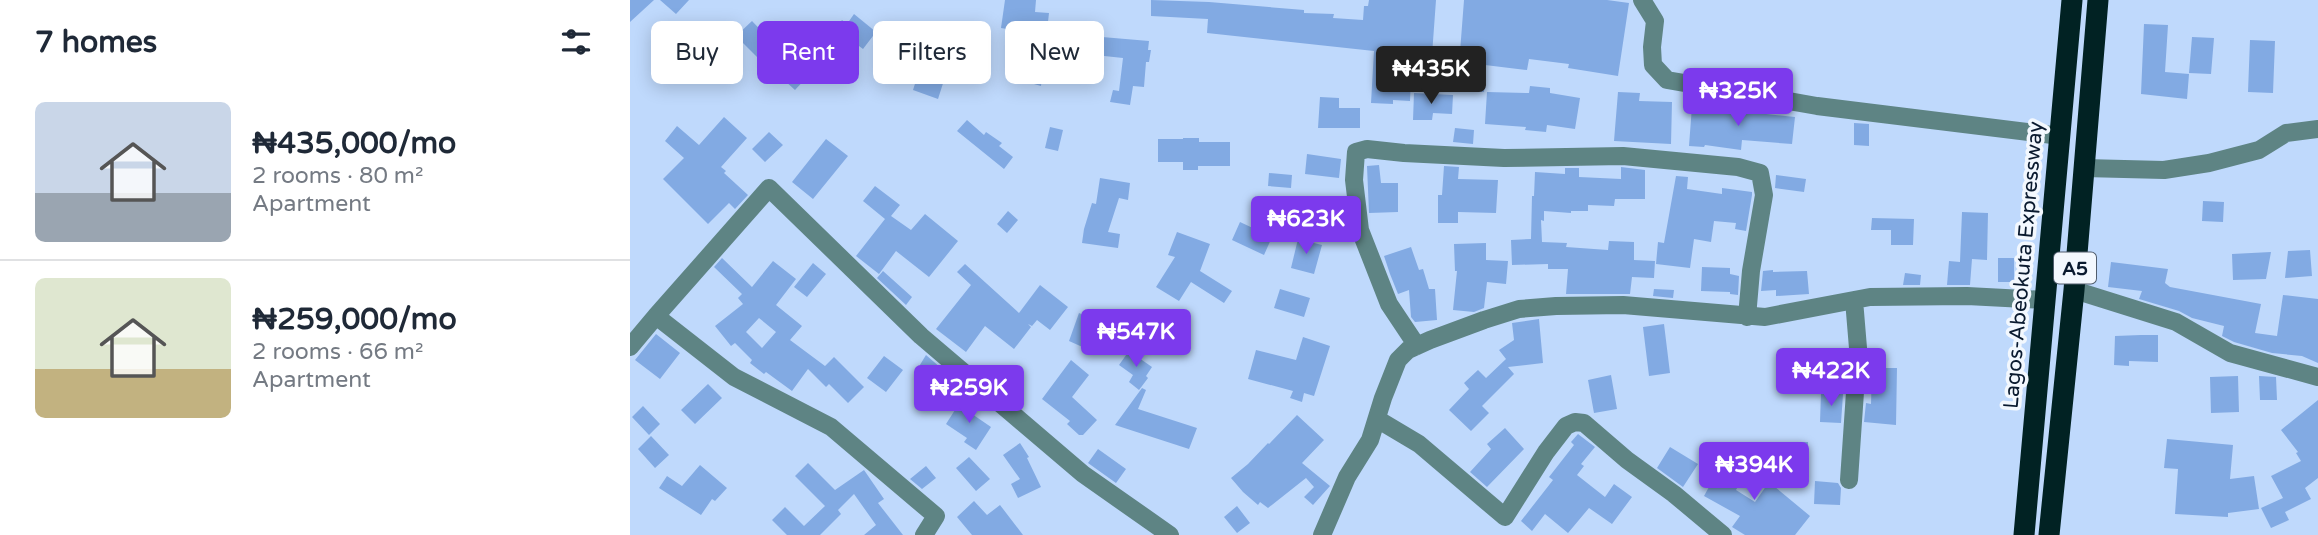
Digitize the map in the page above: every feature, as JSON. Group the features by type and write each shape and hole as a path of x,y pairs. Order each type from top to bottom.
{"highway":[{"name":"Lagos-Abeokuta Expressway","path":"2024,535 2072,0"},
{"name":"A5","path":"2049,535 2074,290 2098,0"}],"street":[{"path":"1642,0 1656,21 1652,47 1653,65 1667,80 1817,106 2060,136"},
{"path":"2084,168 2164,170 2209,163 2259,150 2286,133 2318,130"},
{"path":"1417,346 1388,304 1360,230 1354,180 1356,152 1367,149 1504,158 1623,156 1738,167 1760,173 1764,195 1751,271 1747,317"},
{"path":"630,347 769,188 921,336 1083,474 1170,535"},
{"path":"2074,290 2175,322 2230,353 2318,377"},
{"path":"1322,535 1347,477 1370,440 1382,398 1398,360 1417,346 1519,309 1623,305 1765,317 1870,297 1953,296 2045,300"},
{"path":"1849,480 1858,348 1854,300"},
{"path":"656,316 734,377 831,427 936,516 924,535"},
{"path":"1377,419 1419,444 1505,517 1546,452 1566,426 1574,422 1584,423 1723,535"}],"building":[{"path":"630,0 654,0 630,22"},
{"path":"660,0 689,0 676,14"},
{"path":"1005,0 1036,0 1035,12 1049,13 1048,21 1005,21 1005,29 1001,28"},
{"path":"1151,0 1304,10 1304,13 1334,14 1333,18 1363,20 1364,6 1368,6 1369,0 1436,0 1432,55 1412,53 1410,101 1393,100 1393,104 1371,103 1374,51 1207,33 1208,19 1151,16"},
{"path":"1464,0 1607,0 1629,3 1618,76 1568,68 1569,64 1529,59 1527,70 1485,65 1484,92 1457,91"},
{"path":"854,14 873,30 873,36 863,49 859,46 859,21 849,21"},
{"path":"752,21 757,26 757,57 743,43 743,29"},
{"path":"2144,24 2168,25 2165,72 2189,74 2187,99 2141,94"},
{"path":"1104,37 1149,41 1148,50 1151,50 1149,62 1146,62 1144,87 1133,86 1130,105 1110,102 1113,90 1119,91 1123,58 1104,56"},
{"path":"2192,37 2214,38 2211,74 2189,73"},
{"path":"2250,40 2275,41 2273,93 2248,92"},
{"path":"788,84 801,84 795,90"},
{"path":"915,84 943,84 938,99 913,90"},
{"path":"1530,86 1550,88 1550,93 1580,98 1575,129 1547,125 1546,132 1525,130 1526,127 1485,124 1487,92 1529,93"},
{"path":"1618,92 1640,93 1639,101 1672,102 1671,144 1614,141"},
{"path":"1414,93 1453,95 1452,114 1433,113 1432,120 1413,120"},
{"path":"1320,97 1339,98 1339,108 1360,108 1360,128 1318,128"},
{"path":"1692,106 1795,117 1792,144 1742,140 1741,150 1705,145 1689,146"},
{"path":"724,117 747,138 721,167 748,195 735,209 729,203 708,224 663,179 684,158 665,141 677,126 699,145"},
{"path":"967,120 984,135 986,132 1002,143 999,146 1013,157 1004,169 957,131"},
{"path":"1854,123 1869,124 1869,146 1854,145"},
{"path":"1050,127 1063,130 1058,151 1045,148"},
{"path":"1455,128 1474,130 1473,144 1453,142"},
{"path":"769,132 783,145 765,162 752,149"},
{"path":"1199,138 1199,142 1230,142 1230,166 1198,166 1198,170 1183,170 1183,162 1158,162 1158,139"},
{"path":"826,139 848,156 813,199 792,182"},
{"path":"1307,154 1341,159 1339,178 1305,174"},
{"path":"1379,165 1381,183 1398,183 1398,212 1369,213 1367,166"},
{"path":"1444,166 1459,167 1458,179 1498,180 1496,213 1458,212 1458,223 1438,223 1438,195 1442,195"},
{"path":"1621,167 1645,170 1645,199 1615,199 1614,206 1588,205 1588,211 1544,211 1544,221 1541,220 1542,242 1608,250 1609,241 1634,242 1634,260 1655,261 1654,278 1632,277 1630,294 1566,294 1568,269 1548,269 1548,264 1512,265 1511,240 1531,239 1535,172 1565,174 1565,168 1579,168 1579,177 1621,179"},
{"path":"1269,173 1292,175 1291,188 1268,186"},
{"path":"1776,175 1806,179 1804,192 1775,188"},
{"path":"1676,176 1688,177 1687,189 1722,194 1722,188 1752,192 1746,231 1735,229 1736,223 1714,221 1711,242 1694,239 1690,268 1656,264 1658,242 1664,243"},
{"path":"1100,178 1130,183 1128,200 1119,198 1108,232 1120,234 1118,248 1082,243 1092,203 1096,204"},
{"path":"875,186 900,205 891,216 911,230 925,214 958,241 929,277 896,251 879,274 856,256 885,219 863,201"},
{"path":"2203,201 2224,202 2223,222 2202,221"},
{"path":"1008,211 1018,220 1007,233 997,224"},
{"path":"1962,212 1988,213 1987,260 1972,259 1970,285 1947,285 1949,261 1960,262"},
{"path":"1872,218 1914,219 1913,245 1891,245 1891,230 1871,230"},
{"path":"1240,222 1272,237 1264,255 1232,240"},
{"path":"1177,232 1210,244 1200,271 1232,291 1224,303 1191,282 1179,301 1156,287 1175,257 1168,255"},
{"path":"1298,239 1322,245 1314,274 1291,268"},
{"path":"1486,243 1486,260 1508,261 1506,284 1487,282 1484,308 1474,312 1453,310 1457,271 1454,244"},
{"path":"1411,247 1419,270 1423,269 1429,289 1435,289 1437,320 1415,322 1411,317 1409,290 1398,294 1390,274 1384,256"},
{"path":"2310,250 2312,276 2285,278 2288,251"},
{"path":"2271,252 2266,279 2233,280 2232,254"},
{"path":"722,258 752,287 773,261 796,279 776,305 802,326 790,340 825,366 834,357 864,387 848,403 829,384 826,387 808,369 792,391 750,363 752,360 735,343 731,346 715,326 743,304 738,298 742,294 714,267","holes":["759,318 776,332 762,348 746,332"]},
{"path":"1998,258 2014,258 2014,282 1998,282"},
{"path":"2111,262 2168,269 2165,283 2170,287 2261,304 2255,333 2277,336 2283,295 2318,299 2318,363 2302,356 2272,353 2234,342 2222,336 2224,326 2139,299 2142,291 2108,287"},
{"path":"813,263 826,274 807,297 794,287"},
{"path":"965,264 1019,313 1040,285 1068,307 1050,330 1037,320 1032,326 1028,324 1031,327 1014,349 985,326 966,352 936,329 971,285 957,272"},
{"path":"1702,267 1730,268 1730,274 1739,276 1738,295 1730,292 1701,291"},
{"path":"883,271 912,297 906,305 877,278"},
{"path":"1763,271 1807,271 1809,294 1776,296 1776,290 1761,291"},
{"path":"1905,273 1921,275 1920,285 1903,285"},
{"path":"1280,289 1310,298 1304,317 1274,308"},
{"path":"1654,289 1674,290 1673,298 1653,296"},
{"path":"1079,313 1108,326 1096,353 1069,341"},
{"path":"1539,319 1543,363 1508,367 1514,374 1482,406 1489,413 1471,431 1449,410 1469,389 1464,383 1478,370 1486,378 1506,359 1499,350 1514,340 1512,323"},
{"path":"1664,324 1670,373 1649,376 1643,327"},
{"path":"656,334 680,353 660,379 635,360"},
{"path":"2158,335 2158,362 2129,361 2129,366 2114,365 2115,336"},
{"path":"1303,337 1330,346 1314,396 1304,393 1302,402 1290,398 1293,391 1248,379 1256,350 1296,360"},
{"path":"1129,351 1152,367 1139,390 1129,382 1133,375 1119,365"},
{"path":"926,355 949,375 940,389 915,373"},
{"path":"884,356 903,370 886,392 867,378"},
{"path":"1071,360 1089,375 1072,397 1097,420 1083,435 1079,435 1067,424 1070,421 1042,399"},
{"path":"1872,368 1897,368 1896,425 1864,422 1866,403 1871,404"},
{"path":"1611,375 1617,409 1594,413 1588,380"},
{"path":"2238,376 2239,412 2211,413 2210,377"},
{"path":"2259,376 2276,377 2277,400 2260,400"},
{"path":"708,384 722,398 695,424 681,410"},
{"path":"1142,388 1146,390 1138,409 1197,428 1189,449 1115,425"},
{"path":"1821,393 1843,394 1841,423 1820,422"},
{"path":"962,399 976,408 972,414 991,427 976,450 964,442 967,438 946,424"},
{"path":"2318,400 2318,478 2305,488 2311,499 2285,512 2289,520 2271,528 2261,508 2283,498 2271,476 2301,461 2296,453 2298,452 2281,430"},
{"path":"643,406 660,424 649,435 632,417"},
{"path":"1297,415 1324,440 1302,463 1330,486 1313,505 1304,497 1314,487 1306,478 1268,508 1260,502 1258,505 1231,478"},
{"path":"1505,428 1524,449 1487,487 1470,472 1491,449 1487,444"},
{"path":"1578,434 1595,447 1581,464 1584,466 1577,475 1605,497 1614,484 1632,497 1612,524 1589,508 1568,533 1545,514 1532,531 1521,521 1553,480 1549,477 1574,445 1571,442"},
{"path":"651,436 669,455 655,468 638,449"},
{"path":"2167,439 2233,445 2230,479 2254,476 2259,509 2228,513 2228,517 2175,514 2178,469 2164,468"},
{"path":"1784,442 1808,442 1808,475 1784,474"},
{"path":"1020,443 1041,487 1018,498 1011,484 1020,479 1003,455"},
{"path":"1670,447 1698,464 1683,487 1657,468"},
{"path":"1731,447 1753,459 1736,490 1755,502 1769,482 1810,516 1795,535 1745,535 1732,527 1740,516 1704,496"},
{"path":"1098,449 1126,469 1116,483 1088,463"},
{"path":"969,457 990,479 976,491 956,468"},
{"path":"808,463 835,490 864,470 884,499 878,503 903,535 864,535 876,525 854,494 838,510 841,514 820,535 787,535 772,520 785,507 804,526 825,506 795,476"},
{"path":"700,465 727,488 715,501 712,499 701,515 659,488 667,476 682,486"},
{"path":"926,466 936,478 922,489 910,479"},
{"path":"1815,481 1838,483 1841,488 1840,505 1814,504"},
{"path":"974,501 987,515 1000,505 1023,535 972,535 957,517"},
{"path":"1237,506 1250,523 1237,533 1224,517"}]}
